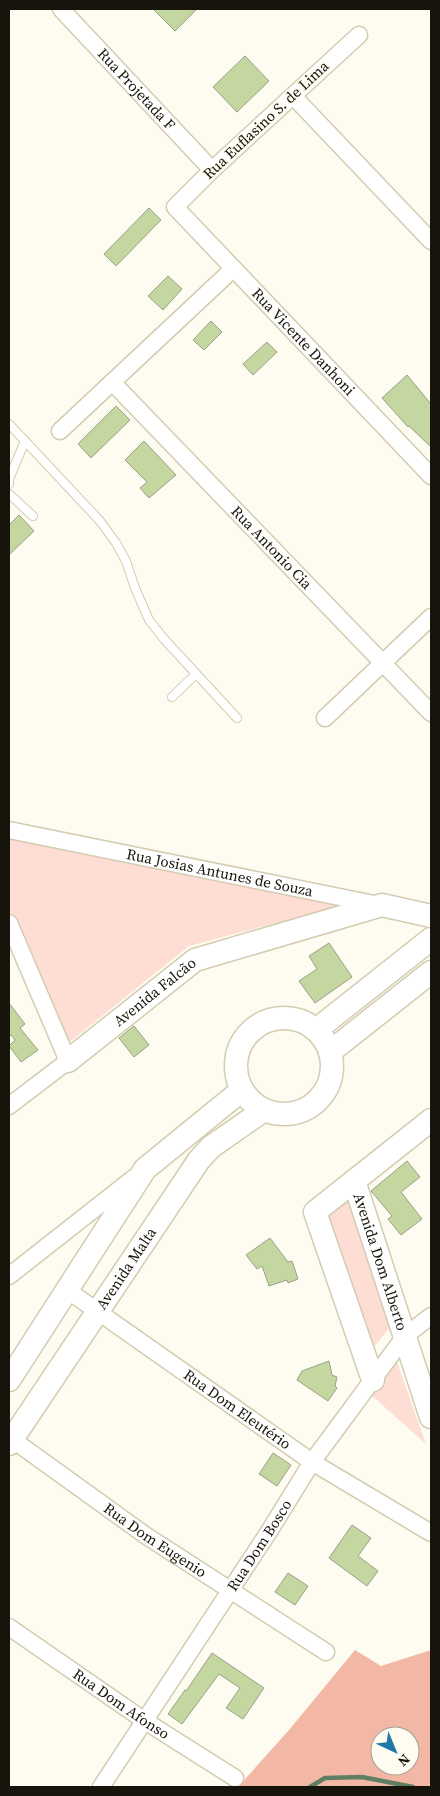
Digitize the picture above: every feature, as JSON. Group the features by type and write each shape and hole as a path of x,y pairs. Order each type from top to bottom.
{"street":[{"name":"Rua Projetada F","path":"61,9 212,170"},
{"name":"Rua Euflasino S. de Lima","path":"175,207 212,170 359,35"},
{"path":"293,96 431,241"},
{"name":"Rua Vicente Danhoni","path":"175,207 431,476"},
{"path":"60,430 233,270"},
{"name":"Rua Antonio Cia","path":"112,382 431,713"},
{"path":"325,718 431,618"},
{"name":"Rua Josias Antunes de Souza","path":"9,830 431,916"},
{"name":"Avenida Falcão","path":"9,1106 196,960 382,905"},
{"path":"9,923 68,1061"},
{"path":"316,1030 431,939"},
{"path":"330,1052 431,972"},
{"path":"277,1018 298,1020 316,1030 330,1052 332,1061 329,1081 325,1090 312,1105 303,1110 283,1114 264,1110 255,1105 242,1090 238,1080 236,1060 241,1045 250,1032 267,1021 277,1018"},
{"path":"9,1276 242,1090"},
{"name":"Avenida Malta","path":"10,1440 99,1311 199,1160 211,1147 264,1110"},
{"path":"354,1180 431,1120"},
{"path":"9,1380 145,1169"},
{"name":"Avenida Dom Alberto","path":"373,1380 315,1212 354,1180 431,1417"},
{"name":"Rua Dom Eleutério","path":"67,1290 312,1462 431,1533"},
{"name":"Rua Dom Bosco","path":"101,1787 312,1462 405,1336 431,1316"},
{"name":"Rua Dom Eugenio","path":"10,1440 145,1535 326,1652"},
{"name":"Rua Dom Afonso","path":"9,1628 145,1721 235,1778"}],"lane":[{"path":"9,424 100,521 126,561 149,620 164,639 237,718"},
{"path":"9,484 26,441"},
{"path":"9,494 32,516"},
{"path":"172,697 196,674"}],"shaded area":[{"path":"9,835 348,904 189,946 71,1041 65,1040 9,909"},
{"path":"349,1194 392,1325 368,1354 321,1215"},
{"path":"396,1359 426,1444 370,1394"},
{"path":"355,1650 381,1666 431,1650 431,1787 238,1787 289,1730"}],"building":[{"path":"153,9 197,9 175,31"},
{"path":"245,56 269,81 237,112 213,87"},
{"path":"149,208 161,220 116,266 104,254"},
{"path":"168,276 182,289 163,310 148,296"},
{"path":"211,321 222,332 204,350 193,340"},
{"path":"267,342 277,352 253,375 243,364"},
{"path":"407,375 431,404 431,447 408,427 382,398"},
{"path":"116,406 130,420 91,458 78,444"},
{"path":"144,441 176,475 149,498 140,488 147,482 125,460"},
{"path":"19,515 34,531 9,555 9,525"},
{"path":"329,943 352,977 315,1003 299,981 317,969 309,956"},
{"path":"9,1003 25,1024 20,1028 38,1050 21,1062 9,1046 15,1040 11,1035 9,1037"},
{"path":"134,1026 149,1045 134,1057 119,1038"},
{"path":"407,1161 420,1177 401,1192 422,1219 401,1235 388,1219 392,1216 371,1191"},
{"path":"270,1238 288,1262 292,1261 298,1279 288,1283 287,1280 269,1286 262,1266 257,1269 246,1255"},
{"path":"329,1361 332,1375 337,1377 335,1386 337,1388 328,1401 297,1380 302,1371"},
{"path":"273,1453 291,1465 277,1486 259,1474"},
{"path":"352,1525 371,1538 358,1556 378,1571 367,1586 329,1558"},
{"path":"288,1573 308,1586 295,1605 275,1592"},
{"path":"212,1653 264,1688 243,1719 226,1708 240,1688 219,1674 182,1724 168,1714"}],"waterway":[{"path":"310,1787 325,1778 362,1777 413,1787"}]}
